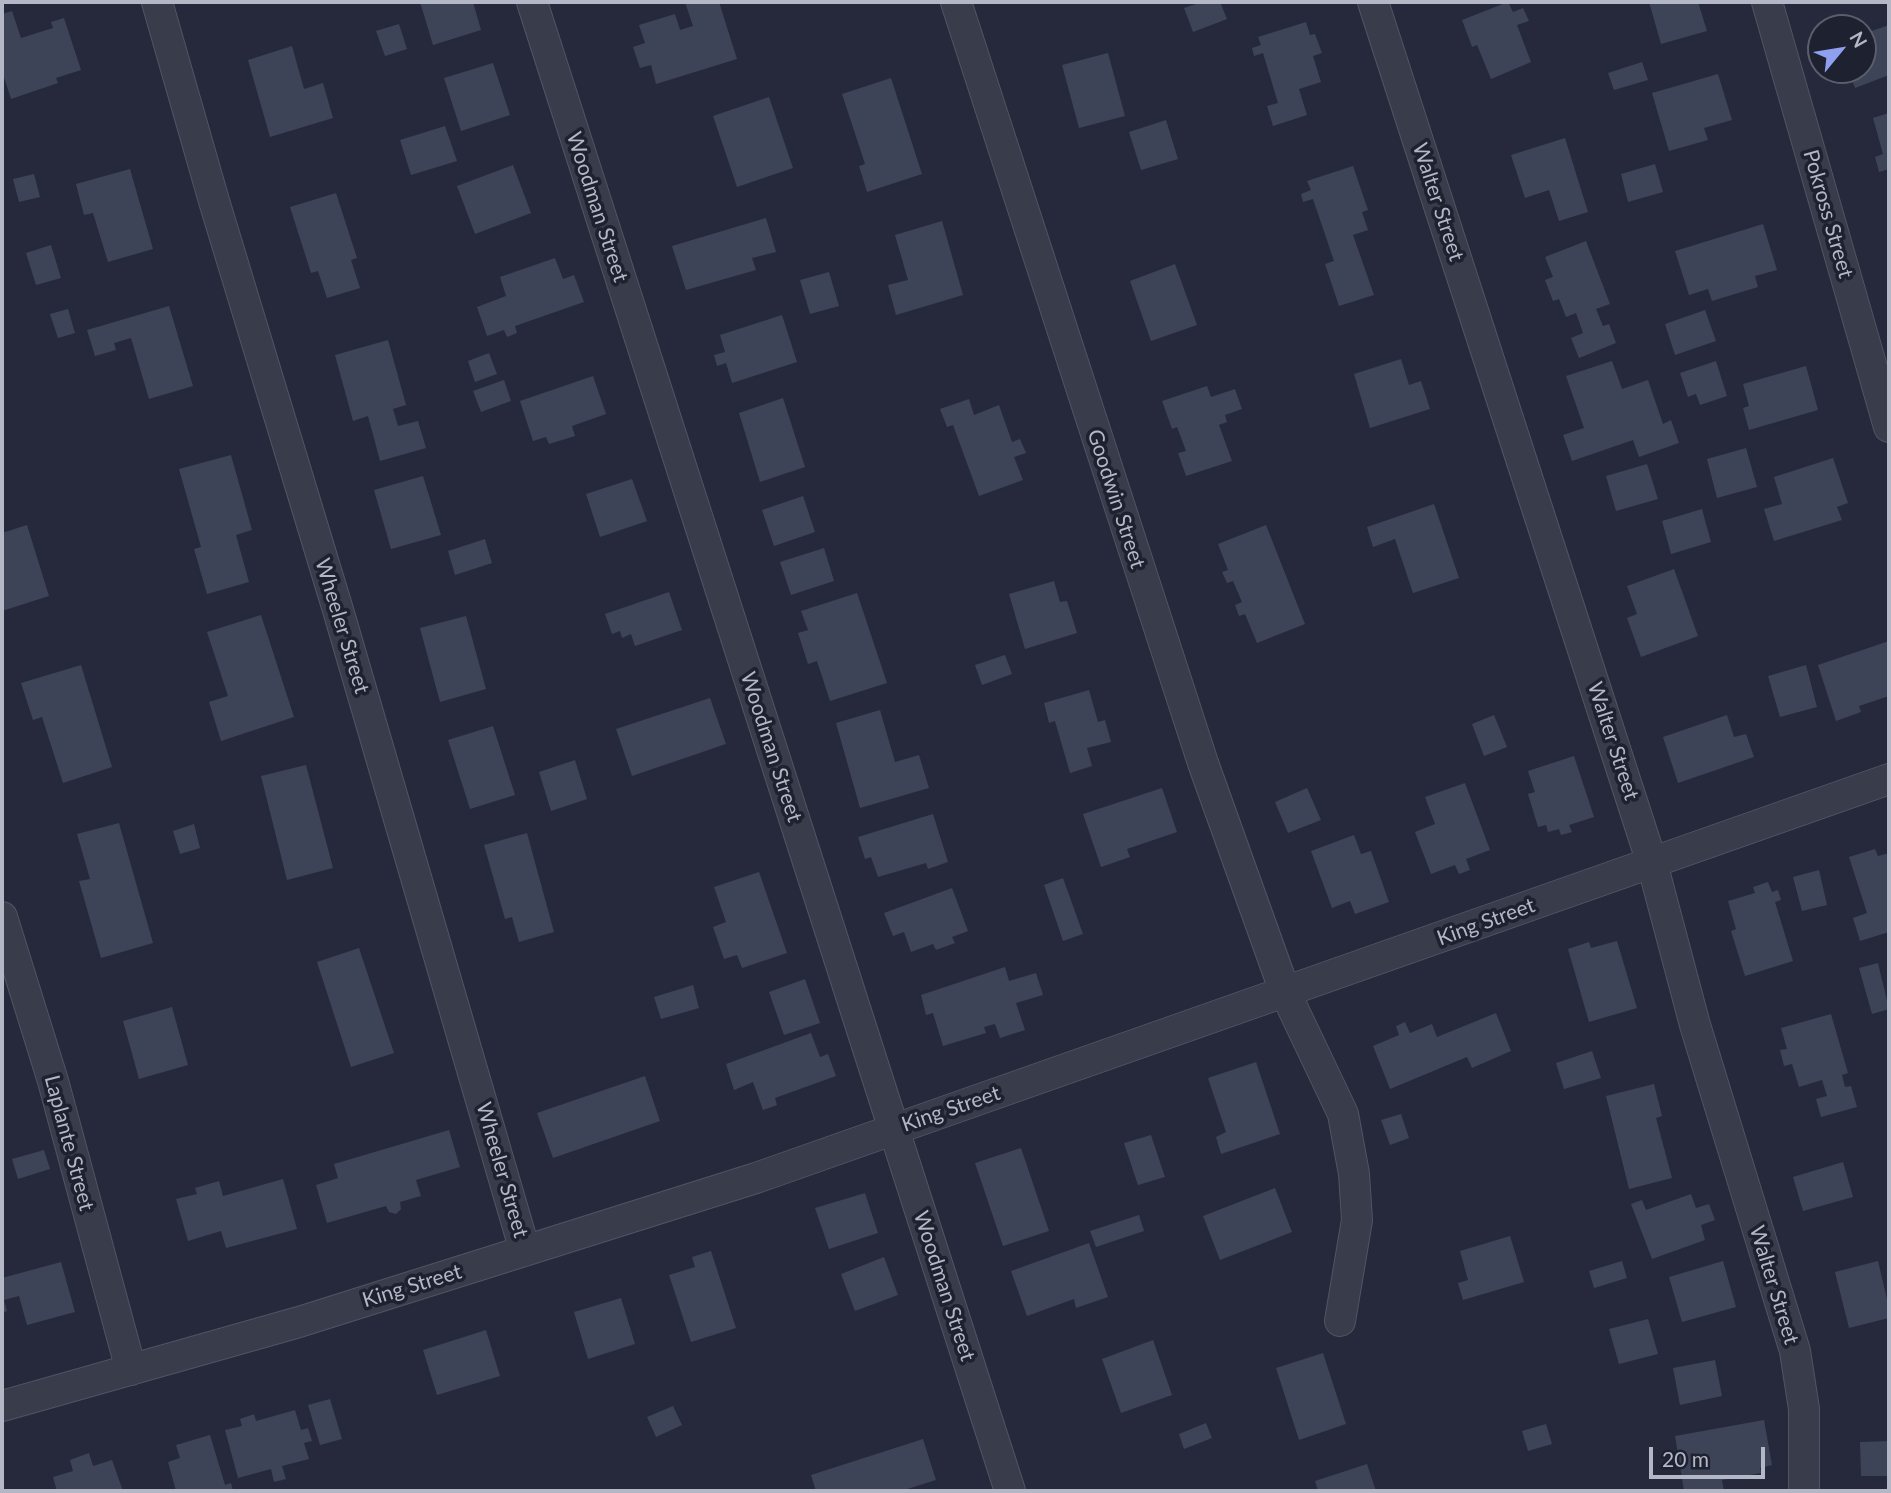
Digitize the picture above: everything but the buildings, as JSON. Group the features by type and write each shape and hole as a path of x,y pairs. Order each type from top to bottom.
{"street":[{"name":"Wheeler Street","path":"157,2 526,1251"},
{"name":"Woodman Street","path":"532,2 1010,1491"},
{"name":"Goodwin Street","path":"956,2 1203,763 1286,992 1343,1114 1354,1174 1357,1220 1340,1321"},
{"name":"Walter Street","path":"1373,2 1652,863 1695,1025 1795,1351 1804,1409 1804,1491"},
{"name":"Pokross Street","path":"1767,2 1889,427"},
{"name":"King Street","path":"2,1406 299,1322 756,1178 1889,779"},
{"name":"Laplante Street","path":"2,917 53,1081 131,1370"}]}
